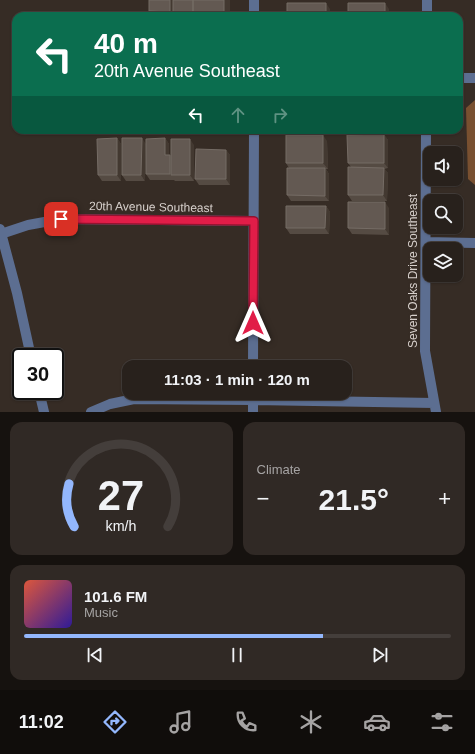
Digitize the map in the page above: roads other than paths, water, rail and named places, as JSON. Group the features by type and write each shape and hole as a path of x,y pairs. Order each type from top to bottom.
{"street":[{"path":"254,0 254,12"},
{"path":"427,0 427,12"},
{"path":"463,78 475,78"},
{"path":"253,360 254,134"},
{"name":"Seven Oaks Drive Southeast","path":"426,134 426,242"},
{"name":"20th Avenue Southeast","path":"1,232 61,219 254,221"},
{"path":"1,232 17,293 29,348"},
{"path":"463,243 475,243"},
{"name":"Seven Oaks Drive Southeast","path":"426,282 425,351 435,407"},
{"path":"41,400 44,412"},
{"path":"92,412 110,404 129,400"},
{"path":"253,400 253,412"},
{"path":"319,400 435,407"}]}
